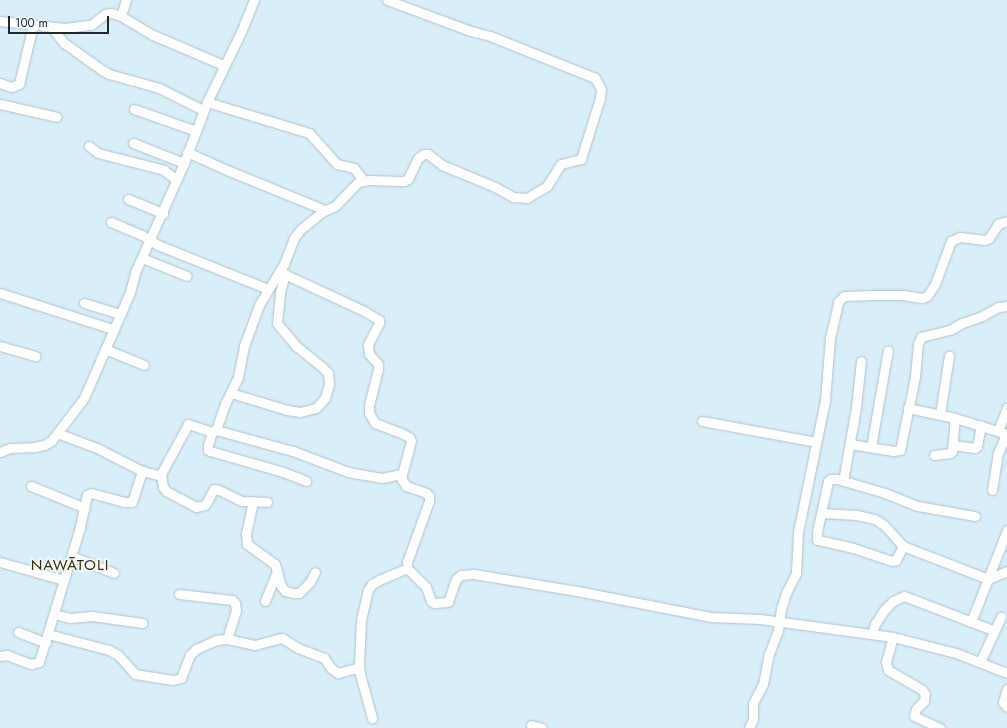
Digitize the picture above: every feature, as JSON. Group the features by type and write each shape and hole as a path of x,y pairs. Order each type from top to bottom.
{"street":[{"path":"120,16 126,0"},
{"path":"0,452 10,448 36,447 44,445 57,433 84,398 119,314 130,292 142,258 184,163 205,106 223,65 241,32 254,0"},
{"path":"231,393 287,410 300,412 316,408 325,398 329,384 328,373 297,347 277,323 282,273 298,233 325,210 335,206 352,186 363,180 404,181 408,179 418,158 424,154 428,154 442,164 495,187 513,197 528,198 546,186 561,164 581,159 600,98 601,88 599,82 590,76 490,36 468,30 387,0"},
{"path":"0,21 65,28 91,25 105,14 111,13 120,16 154,35 223,65"},
{"path":"0,83 11,87 19,84 33,25"},
{"path":"51,27 64,43 102,70 117,77 154,85 205,106 309,133 337,164 354,168 363,180"},
{"path":"0,104 57,117"},
{"path":"134,109 196,131"},
{"path":"133,143 184,163"},
{"path":"89,146 98,153 164,170 176,180"},
{"path":"187,152 325,210"},
{"path":"128,198 162,213"},
{"path":"748,728 753,719 753,703 763,684 769,654 776,637 786,593 796,573 798,532 825,400 830,338 840,298 889,294 922,298 926,296 935,284 951,241 960,237 985,240 989,238 998,224 1007,221"},
{"path":"111,222 142,235 150,241 268,289"},
{"path":"142,258 187,276"},
{"path":"282,273 268,289 251,324 244,346 238,377 208,445 208,450 283,472 306,481"},
{"path":"282,273 364,311 379,320 379,323 368,345 369,354 378,364 369,406 369,413 375,423 409,437 410,446 401,474 403,483 426,493 429,496 429,501 407,562 407,568 426,587 431,601 434,603 448,602 456,579 461,575 474,574 577,591 711,617 779,621 872,633 956,653 1007,673"},
{"path":"0,293 113,329"},
{"path":"84,303 119,314"},
{"path":"850,444 894,451 900,450 915,377 918,344 921,337 950,330 962,323 982,316 998,306 1007,306"},
{"path":"0,346 36,356"},
{"path":"105,349 144,365"},
{"path":"871,447 888,350"},
{"path":"940,414 949,356"},
{"path":"843,481 850,444 861,361"},
{"path":"908,408 940,414 1004,433"},
{"path":"992,490 998,453 1004,433 1007,408"},
{"path":"934,455 950,453 955,418"},
{"path":"702,421 816,442"},
{"path":"267,502 238,499 214,489 205,505 196,507 166,491 163,487 161,474 188,424 293,451 348,472 382,478 401,474"},
{"path":"952,445 970,448 978,446 981,425"},
{"path":"57,433 97,448 142,471 155,476 161,474"},
{"path":"0,656 6,655 26,663 36,664 39,662 85,508 88,493 125,502 132,502 142,471"},
{"path":"903,546 896,560 892,561 853,548 821,542 816,536 828,481 831,479 843,481 885,493 918,506 975,516"},
{"path":"31,486 85,508"},
{"path":"253,501 246,534 247,544 271,560 278,569 281,586 285,591 293,594 299,593 305,589 315,572"},
{"path":"821,513 857,515 875,519 884,524 903,546 988,578 1007,571"},
{"path":"971,622 1007,530"},
{"path":"71,556 114,573"},
{"path":"0,562 64,580"},
{"path":"372,718 359,665 361,620 368,590 372,584 379,580 407,568"},
{"path":"265,601 278,569"},
{"path":"179,594 232,600 235,603 236,610 226,638"},
{"path":"872,633 875,624 884,610 893,601 904,596 995,631"},
{"path":"54,614 70,618 92,616 142,623"},
{"path":"980,662 1001,617"},
{"path":"18,632 109,650 118,655 135,674 173,680 181,678 190,655 196,649 216,640 226,638 255,645 282,638 298,648 324,658 334,672 357,668 359,665"},
{"path":"893,637 886,662 888,670 922,690 924,694 924,701 916,709 914,716 940,728"},
{"path":"1007,689 1003,702 1007,707"},
{"path":"531,725 542,728"}],"district":[{"name":"NAWĀTOLI","path":"70,566"}]}
